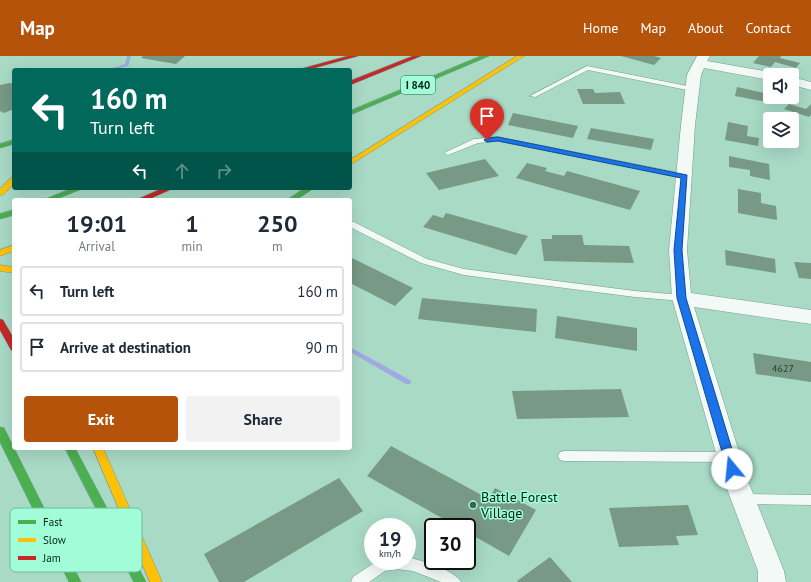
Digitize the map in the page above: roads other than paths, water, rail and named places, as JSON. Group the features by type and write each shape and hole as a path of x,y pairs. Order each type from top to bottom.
{"main road":[{"path":"308,68 355,56"},
{"name":"I 840","path":"352,82 418,56"},
{"name":"I 840","path":"352,112 486,56"},
{"path":"352,162 521,56"},
{"path":"0,146 12,143"},
{"path":"0,193 12,182"},
{"path":"52,198 74,190"},
{"path":"145,198 165,190"},
{"path":"294,198 307,190"},
{"path":"0,217 12,213"},
{"path":"0,254 12,249"},
{"path":"0,268 12,270"},
{"path":"0,322 12,344"},
{"path":"0,431 38,508"},
{"path":"71,450 103,508"},
{"path":"99,450 124,508"},
{"path":"142,550 156,582"},
{"path":"70,572 75,582"},
{"path":"135,572 140,582"}],"street":[{"path":"763,74 702,60 694,76 688,125 678,250 682,298 742,499 771,571 772,582"},
{"path":"799,83 811,86"},
{"path":"682,298 811,317"}],"lane":[{"path":"533,96 587,68 692,89"},
{"path":"448,153 477,141 498,139 685,176"},
{"path":"352,224 424,260 464,272 635,294 682,298"},
{"path":"564,456 729,457"},
{"path":"742,499 811,500"},
{"path":"358,582 377,568 390,563 406,563 437,573 454,582"}],"waterway":[{"path":"116,68 127,65 129,56"},
{"path":"352,350 408,382"}],"place":[{"name":"Battle Forest Village","path":"473,505"}]}
